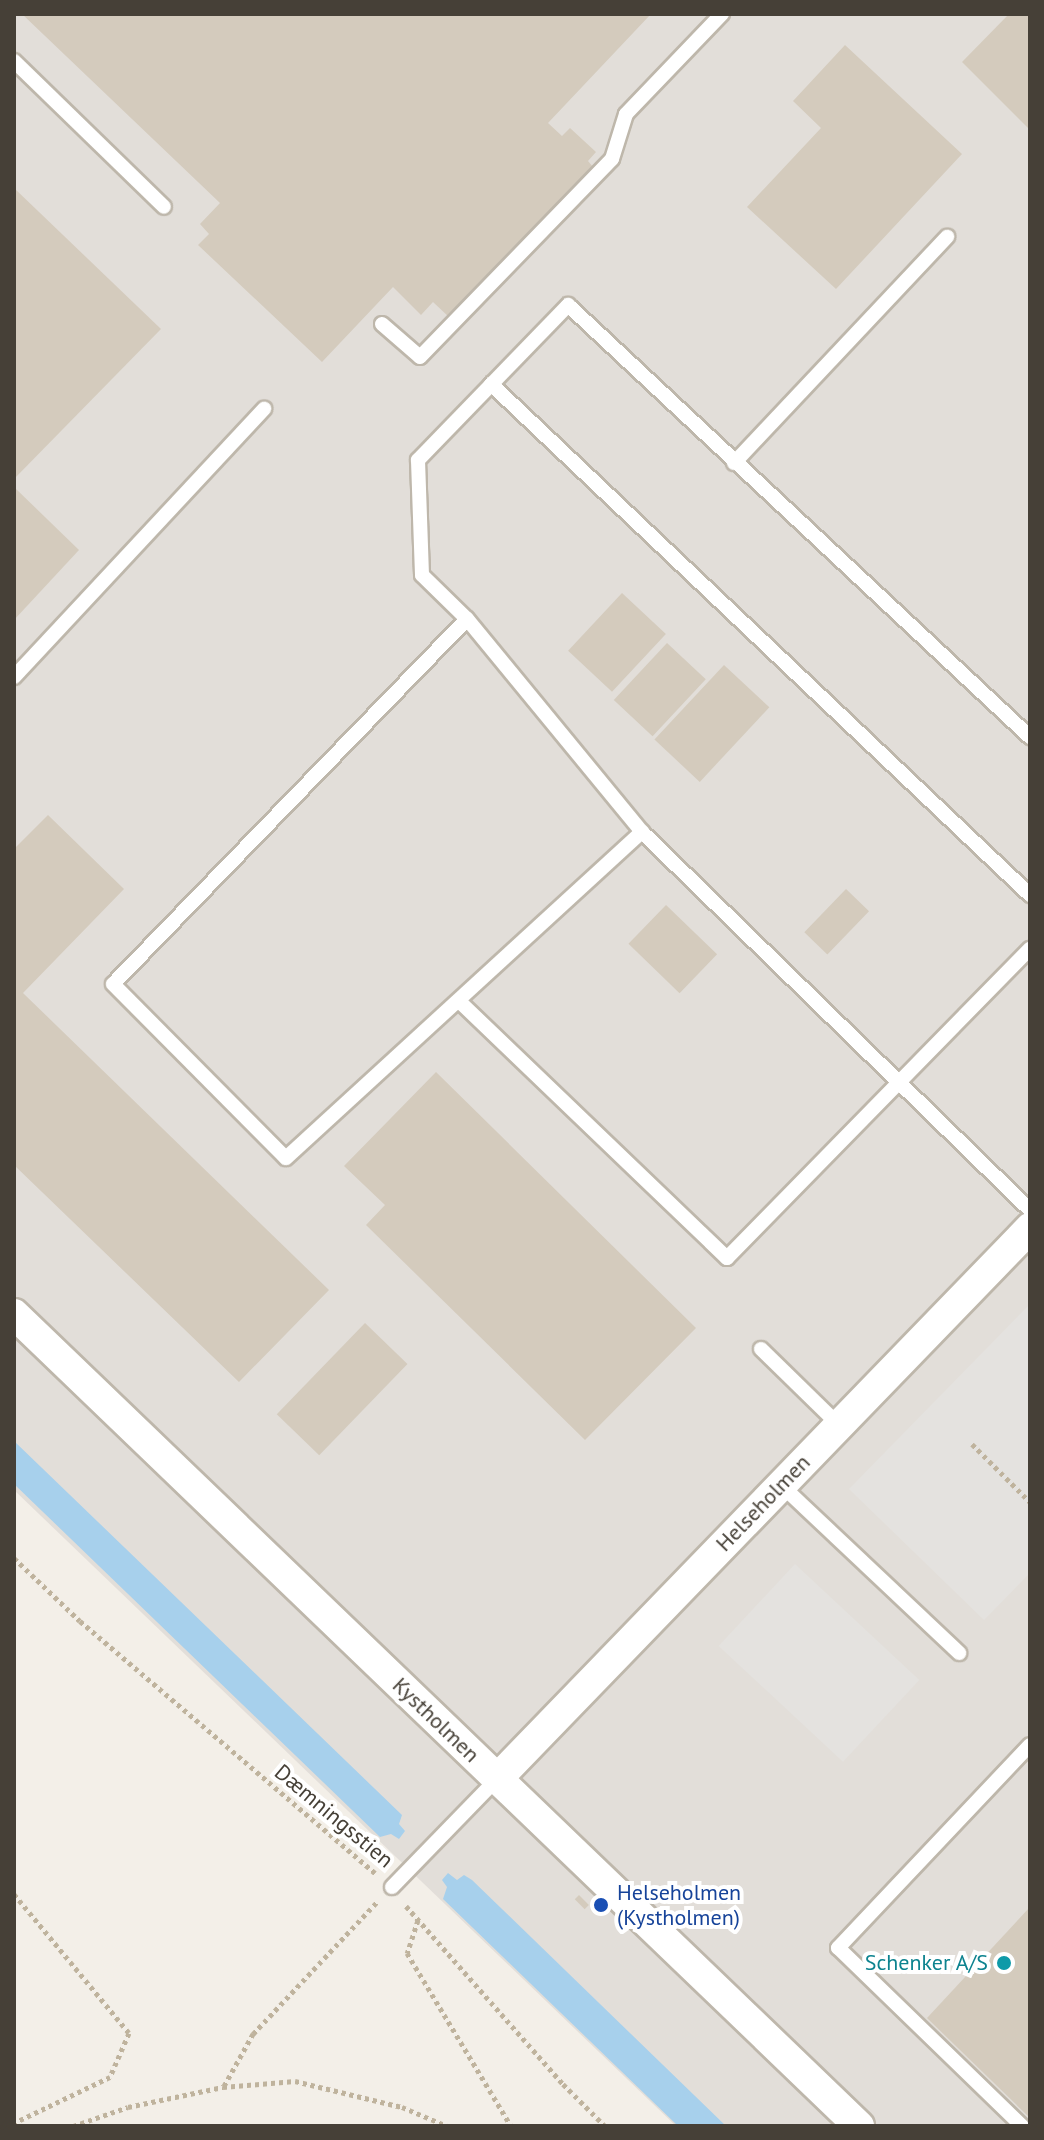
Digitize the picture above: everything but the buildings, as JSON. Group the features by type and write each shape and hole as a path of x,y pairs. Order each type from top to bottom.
{"street":[{"name":"Helseholmen","path":"497,1779 1030,1228"},
{"name":"Kystholmen","path":"14,1314 859,2126"}],"lane":[{"path":"382,324 420,357 612,159 626,114 722,14"},
{"path":"14,61 164,207"},
{"path":"734,463 947,237"},
{"path":"1030,737 568,305 418,460 422,575 467,619 642,832 1030,1210"},
{"path":"491,384 1030,895"},
{"path":"14,677 264,409"},
{"path":"467,619 113,984 286,1158 460,1002 642,832"},
{"path":"460,1002 727,1258 901,1084 1030,949"},
{"path":"761,1349 839,1425"},
{"path":"781,1485 959,1653"},
{"path":"1022,2126 838,1948 1030,1745"},
{"path":"392,1887 497,1779"}],"path":[{"path":"972,1444 1030,1502"},
{"name":"Dæmningsstien","path":"14,1558 80,1621 392,1887 563,2084 605,2126"},
{"path":"223,2087 253,2034 392,1887"},
{"path":"14,1894 129,2033 110,2077 14,2123"},
{"path":"418,1919 407,1953 511,2126"},
{"path":"73,2126 128,2107 223,2087 295,2081 402,2107 447,2126"}],"shaded area":[{"path":"14,14 1030,14 1030,2126 676,2126 14,1490"},
{"path":"1030,1304 1030,1573 984,1620 849,1489"},
{"path":"795,1564 919,1680 843,1762 719,1646"}],"water":[{"path":"14,1441 402,1815 399,1824 405,1831 399,1839 391,1834 380,1837 14,1484"},
{"path":"448,1873 457,1880 464,1875 472,1880 726,2126 678,2126 443,1899 447,1887 442,1880"}],"place":[{"name":"Helseholmen (Kystholmen)","path":"601,1905"},
{"name":"Schenker A/S","path":"1004,1963"}]}
